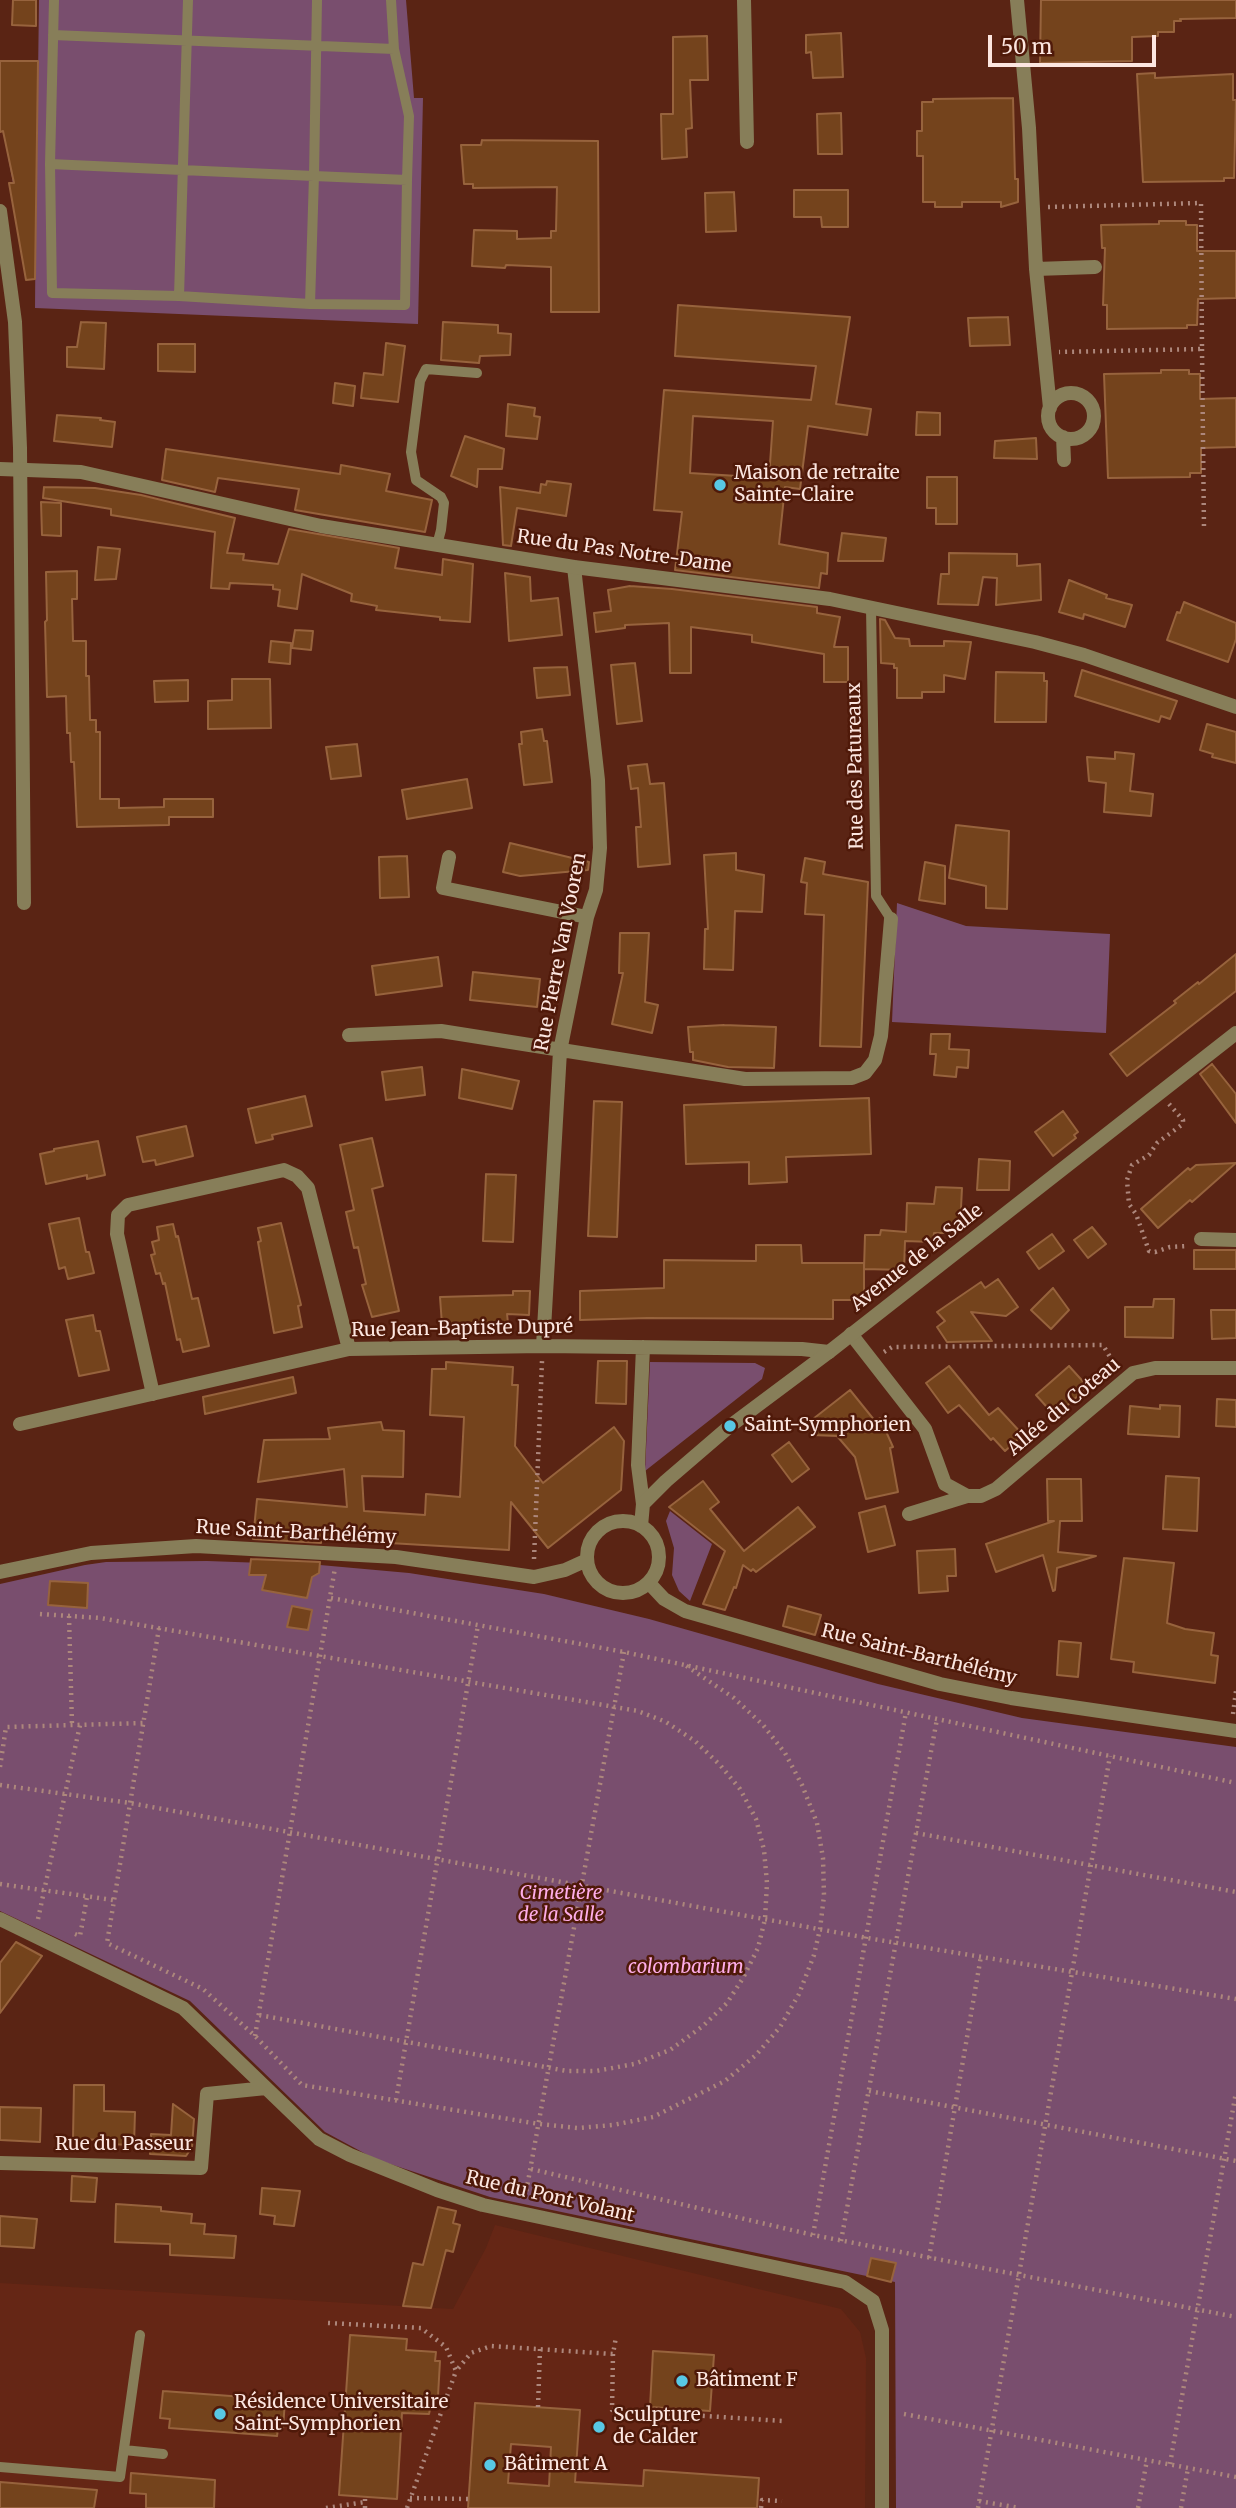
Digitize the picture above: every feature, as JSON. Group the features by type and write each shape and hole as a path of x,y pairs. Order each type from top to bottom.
{"street":[{"path":"744,0 747,142"},
{"path":"1017,0 1029,128 1036,269 1050,408 1049,422 1052,429 1063,437 1079,438 1091,429 1094,414 1088,400 1074,393 1059,396 1050,408"},
{"path":"0,211 15,322 20,468 24,903"},
{"path":"1036,269 1095,267"},
{"path":"1063,437 1064,460"},
{"name":"Rue du Pas Notre-Dame","path":"0,469 81,472 321,526 574,567 830,599 1084,655 1236,707"},
{"name":"Rue Pierre Van Vooren","path":"542,1346 560,1051 587,917 596,890 600,848 598,780 574,567"},
{"path":"449,858 443,888 587,917"},
{"path":"349,1035 441,1031 745,1079 852,1078 865,1073 875,1060 881,1036 891,919"},
{"name":"Avenue de la Salle","path":"643,1504 730,1426 829,1352 1236,1033"},
{"path":"153,1394 117,1234 118,1215 128,1205 141,1202 284,1171 297,1176 308,1188 349,1349"},
{"path":"1201,1240 1236,1240"},
{"path":"851,1334 925,1429 945,1484 967,1496"},
{"name":"Rue Jean-Baptiste Dupré","path":"20,1424 349,1349 542,1346 802,1349 829,1352"},
{"path":"641,1526 643,1504 638,1465 643,1347"},
{"name":"Allée du Coteau","path":"909,1514 967,1496 981,1496 996,1489 1133,1373 1155,1367 1236,1368"},
{"path":"620,1521 641,1526 650,1533 659,1552 655,1574 649,1583 628,1593 606,1588 590,1571 588,1549 600,1530 620,1521"},
{"name":"Rue Saint-Barthélémy","path":"0,1572 91,1553 196,1546 396,1557 534,1577 565,1570 587,1560"},
{"name":"Rue Saint-Barthélémy","path":"649,1583 664,1599 685,1611 940,1684 1025,1700 1236,1731"},
{"name":"Rue du Pont Volant","path":"0,1919 183,2008 319,2139 350,2155 437,2190 483,2205 845,2282 873,2301 882,2330 882,2508"},
{"name":"Rue du Passeur","path":"0,2163 201,2168 207,2094 266,2088"}],"lane":[{"path":"54,0 50,164 52,293 179,296 310,304 405,305 409,116 394,49 391,0"},
{"path":"179,296 188,0"},
{"path":"310,304 317,0"},
{"path":"53,35 394,49"},
{"path":"50,164 407,180"},
{"path":"437,545 444,503 416,480 411,452 420,381 426,369 477,373"},
{"name":"Rue des Patureaux","path":"871,608 876,896 891,919"},
{"path":"0,2467 120,2477 140,2335"},
{"path":"124,2450 163,2454"}],"path":[{"path":"1033,207 1202,203 1204,529"},
{"path":"1044,353 1202,349"},
{"path":"1160,1092 1183,1120 1183,1124 1157,1143 1149,1155 1132,1165 1127,1180 1129,1204 1136,1214 1149,1251 1190,1246 1201,1240"},
{"path":"871,1360 892,1348 1104,1345 1123,1379"},
{"path":"534,1577 542,1346"},
{"path":"255,2036 337,1553"},
{"path":"331,1598 624,1652 1236,1783"},
{"path":"40,1614 100,1618 638,1711 666,1722 695,1741 740,1789 756,1819 764,1850 767,1883 765,1919 758,1948 727,2003 703,2026 670,2050 634,2064 596,2071 549,2068 259,2015"},
{"path":"69,1616 72,1725"},
{"path":"396,2101 478,1625"},
{"path":"159,1628 107,1943 203,1989 255,2036 302,2085 578,2128 613,2125 653,2117 725,2081 756,2054 779,2026 799,1994 814,1955 824,1896 823,1858 817,1824 802,1785 785,1753 763,1725 734,1698 685,1665"},
{"path":"523,2213 624,1652"},
{"path":"813,2235 906,1712"},
{"path":"841,2241 937,1719"},
{"path":"0,1767 6,1727 143,1723"},
{"path":"48,1923 38,1919 80,1725"},
{"path":"978,2508 1110,1756"},
{"path":"0,1785 130,1803 820,1929 1236,1999"},
{"path":"916,1833 1236,1892"},
{"path":"0,1884 113,1900"},
{"path":"69,1932 80,1936 87,1896"},
{"path":"929,2258 981,1956"},
{"path":"869,2091 1236,2161"},
{"path":"1170,2464 1236,2092"},
{"path":"531,2169 841,2241 1236,2317"},
{"path":"328,2323 421,2328 446,2347 456,2371"},
{"path":"616,2337 611,2410 783,2421"},
{"path":"407,2508 456,2371 471,2353 491,2346 613,2354"},
{"path":"538,2407 540,2348"},
{"path":"904,2414 1236,2477"},
{"path":"1138,2508 1147,2460"},
{"path":"1181,2508 1188,2468"},
{"path":"410,2498 468,2499"},
{"path":"761,2508 762,2500 782,2501"},
{"path":"979,2501 1020,2508"},
{"path":"326,2508 365,2502"}],"shaded area":[{"path":"495,2225 841,2309 860,2332 866,2358 865,2508 0,2508 0,2283 453,2309 486,2248"}],"green space":[{"path":"39,0 406,0 414,98 423,98 418,324 35,308 36,184 13,183 7,152 37,153"},
{"path":"897,903 966,926 1110,934 1106,1033 892,1022"},
{"path":"650,1362 755,1363 765,1368 762,1379 645,1471"},
{"path":"670,1511 712,1544 690,1601 679,1591 672,1575 674,1548 666,1521"},
{"name":"Cimetière de la Salle","path":"207,1561 320,1565 409,1573 544,1594 649,1619 878,1684 1022,1718 1236,1747 1236,2508 896,2508 895,2282 490,2197 375,2159 325,2132 190,2001 0,1911 0,1584 106,1562"}],"building":[{"path":"13,0 36,0 36,26 12,25"},
{"path":"1041,0 1236,0 1236,18 1180,19 1181,21 1174,21 1174,32 1132,37 1132,61 1040,63"},
{"path":"841,33 843,77 813,78 811,52 806,53 806,35"},
{"path":"707,36 708,80 690,80 692,128 686,129 687,157 662,159 661,114 673,114 673,37"},
{"path":"0,61 38,61 35,279 26,280 9,183 14,183 3,131 0,132"},
{"path":"1155,73 1155,78 1233,74 1233,100 1236,100 1234,178 1224,178 1224,181 1143,182 1137,74"},
{"path":"1013,98 1018,202 1001,207 1001,202 962,202 962,207 935,207 935,202 923,202 923,156 917,156 917,131 922,131 922,102 933,102 933,99"},
{"path":"841,113 842,154 818,154 817,114"},
{"path":"482,140 598,141 599,312 551,312 551,267 472,266 474,230 517,231 517,239 551,238 551,231 556,231 557,187 473,188 473,184 464,184 461,145 481,145"},
{"path":"794,190 848,190 848,227 822,227 821,217 794,217"},
{"path":"734,192 736,231 706,232 705,193"},
{"path":"1159,221 1186,221 1186,225 1197,225 1197,251 1236,251 1236,298 1198,299 1197,325 1187,325 1187,328 1107,329 1107,305 1103,305 1105,248 1102,248 1101,225 1159,224"},
{"path":"678,305 850,317 836,404 871,409 867,435 808,426 800,489 785,487 779,544 828,553 827,574 821,573 819,588 675,570 682,512 654,510 664,390 811,400 816,366 675,356","holes":["693,416 773,421 769,478 690,473"]},
{"path":"1008,317 1010,345 970,346 968,318"},
{"path":"81,322 106,323 104,369 67,367 67,347 77,347"},
{"path":"443,322 498,325 498,333 511,334 510,355 480,356 479,363 441,360"},
{"path":"386,343 405,346 398,402 361,398 364,373 383,375"},
{"path":"158,344 195,344 195,372 158,371"},
{"path":"1161,370 1189,370 1189,374 1200,374 1200,399 1236,398 1236,447 1201,448 1201,473 1190,473 1190,477 1108,478 1104,374 1161,373"},
{"path":"335,383 355,386 353,406 333,403"},
{"path":"508,404 535,408 534,416 540,417 537,439 506,436"},
{"path":"917,412 940,413 940,435 916,435"},
{"path":"57,415 101,418 100,420 115,422 112,447 54,441"},
{"path":"465,436 504,449 502,469 478,469 477,487 451,476"},
{"path":"1036,438 1037,459 994,458 995,441"},
{"path":"166,449 340,474 341,465 390,474 386,491 432,500 425,532 295,510 299,489 218,478 215,492 162,480"},
{"path":"927,477 957,477 957,524 936,524 936,508 927,508"},
{"path":"547,481 571,484 566,516 517,508 511,546 503,545 500,487 540,493 541,484 546,485"},
{"path":"44,487 95,488 141,495 235,518 227,553 244,554 243,560 278,564 289,529 399,548 395,568 442,575 443,559 473,564 470,622 376,610 377,606 351,601 352,594 302,574 297,609 278,606 280,590 273,589 273,585 230,583 229,589 211,588 215,532 111,515 111,509 43,498"},
{"path":"41,502 61,503 61,536 42,535"},
{"path":"842,533 886,538 883,561 838,561"},
{"path":"98,547 120,549 116,579 95,580"},
{"path":"949,553 1017,554 1017,566 1040,564 1041,600 996,605 997,578 983,577 978,605 938,604 941,574 949,574"},
{"path":"77,571 77,599 72,599 73,641 86,641 90,720 96,720 96,732 100,732 100,799 119,799 119,808 164,807 164,799 213,799 213,817 169,817 169,825 77,827 74,762 71,762 70,733 67,733 66,696 47,697 45,622 46,572"},
{"path":"505,573 530,577 531,601 558,598 562,635 509,641"},
{"path":"1069,580 1107,595 1106,598 1132,605 1125,627 1084,614 1083,619 1059,612"},
{"path":"630,586 817,607 817,613 840,617 834,647 848,647 848,682 824,682 824,654 752,642 752,635 691,627 691,673 670,673 669,623 625,625 625,628 596,632 594,613 611,611 608,590"},
{"path":"1184,602 1236,623 1236,639 1228,662 1167,640 1177,612 1180,613"},
{"path":"880,619 885,620 895,638 909,639 910,646 944,646 944,641 971,642 965,679 944,675 944,692 922,692 922,698 897,698 897,668 894,668 894,664 881,663"},
{"path":"295,630 313,631 311,650 292,648"},
{"path":"271,641 291,643 290,664 269,662"},
{"path":"635,663 642,721 617,724 611,665"},
{"path":"567,667 570,695 537,698 534,668"},
{"path":"1082,670 1177,701 1170,719 1161,716 1159,722 1075,696"},
{"path":"996,672 1044,673 1044,681 1047,681 1046,722 995,722"},
{"path":"232,679 270,679 271,728 208,729 208,701 232,700"},
{"path":"188,680 188,701 155,702 154,681"},
{"path":"1207,724 1236,732 1236,763 1212,757 1213,754 1200,750"},
{"path":"542,729 544,741 547,741 552,782 524,785 519,744 522,744 521,732"},
{"path":"357,744 361,776 331,779 326,747"},
{"path":"1115,752 1134,754 1130,791 1153,794 1151,816 1104,812 1106,783 1089,781 1087,757 1115,759"},
{"path":"647,764 650,784 664,783 670,864 638,867 636,827 641,827 638,788 631,789 628,766"},
{"path":"467,779 472,808 407,819 402,790"},
{"path":"956,825 1009,831 1007,909 986,908 986,886 949,878"},
{"path":"510,843 589,862 588,870 520,876 503,872"},
{"path":"736,853 736,870 764,875 762,912 735,911 733,970 704,969 705,929 708,929 704,855"},
{"path":"407,856 409,897 380,898 379,857"},
{"path":"805,858 825,862 823,874 868,882 861,1047 820,1046 824,915 805,914 807,883 801,882"},
{"path":"925,862 945,866 945,904 919,900"},
{"path":"620,933 649,933 645,1002 658,1005 652,1033 612,1024 623,973 619,973"},
{"path":"1236,954 1236,991 1127,1076 1110,1054"},
{"path":"438,957 442,986 376,995 372,966"},
{"path":"473,972 540,979 537,1007 470,1000"},
{"path":"688,1027 776,1027 774,1068 728,1067 693,1060"},
{"path":"931,1034 950,1034 949,1049 969,1050 968,1068 957,1067 956,1077 934,1075 936,1054 930,1054"},
{"path":"1212,1064 1236,1094 1236,1123 1200,1074"},
{"path":"422,1067 425,1095 386,1100 382,1072"},
{"path":"462,1069 519,1081 512,1109 459,1098"},
{"path":"305,1096 312,1126 272,1135 273,1139 256,1143 248,1109"},
{"path":"869,1098 871,1154 786,1157 787,1182 749,1184 749,1162 686,1164 684,1105"},
{"path":"594,1101 622,1102 617,1237 588,1236"},
{"path":"1063,1111 1078,1132 1074,1135 1076,1138 1053,1156 1035,1132"},
{"path":"186,1126 193,1156 156,1165 155,1160 143,1162 137,1137"},
{"path":"372,1138 383,1186 372,1189 399,1311 372,1317 362,1285 366,1284 358,1247 354,1248 346,1212 354,1210 340,1145"},
{"path":"98,1141 105,1175 87,1179 87,1175 46,1184 40,1154"},
{"path":"979,1159 1010,1161 1009,1190 977,1190"},
{"path":"1236,1163 1158,1228 1141,1209 1188,1168 1190,1170 1196,1165"},
{"path":"486,1174 516,1175 513,1242 483,1241"},
{"path":"936,1187 962,1188 960,1227 946,1226 946,1233 934,1233 933,1242 905,1241 904,1270 864,1269 865,1235 880,1235 881,1230 906,1232 907,1203 934,1204"},
{"path":"79,1218 86,1252 89,1252 94,1273 68,1279 65,1267 59,1269 49,1224"},
{"path":"281,1223 301,1305 298,1306 302,1327 274,1333 258,1242 261,1241 258,1228"},
{"path":"173,1224 192,1299 198,1298 209,1346 183,1352 180,1339 177,1340 165,1283 163,1284 160,1273 156,1274 151,1255 155,1254 152,1242 159,1240 157,1227"},
{"path":"1092,1227 1106,1244 1088,1258 1074,1240"},
{"path":"1052,1234 1064,1251 1039,1269 1027,1252"},
{"path":"756,1245 801,1245 802,1263 864,1263 864,1300 833,1300 833,1319 580,1320 580,1291 664,1288 664,1260 756,1261"},
{"path":"1194,1250 1236,1250 1236,1269 1194,1269"},
{"path":"998,1279 1018,1307 1006,1316 971,1312 992,1341 947,1342 937,1327 945,1321 937,1312 981,1282 985,1288"},
{"path":"1053,1288 1069,1310 1051,1329 1031,1310"},
{"path":"513,1291 530,1291 529,1315 507,1314 508,1323 442,1325 440,1297 513,1295"},
{"path":"1154,1299 1174,1299 1173,1338 1125,1337 1125,1307 1153,1307"},
{"path":"1211,1310 1236,1310 1236,1338 1212,1339"},
{"path":"93,1315 96,1331 100,1331 109,1370 79,1376 66,1320"},
{"path":"598,1361 627,1361 626,1404 596,1403"},
{"path":"446,1362 513,1367 512,1385 518,1385 515,1446 543,1483 614,1427 624,1441 621,1490 548,1548 511,1502 509,1550 321,1539 321,1543 253,1539 257,1499 347,1507 344,1469 258,1482 264,1440 330,1439 328,1428 381,1422 383,1430 404,1431 403,1477 362,1476 364,1511 425,1515 426,1494 460,1497 464,1417 430,1415 432,1369 446,1369"},
{"path":"949,1366 989,1415 998,1408 1023,1435 1005,1451 993,1438 991,1440 959,1405 948,1413 926,1383"},
{"path":"1069,1366 1088,1387 1055,1416 1036,1395"},
{"path":"293,1377 296,1393 205,1414 203,1397"},
{"path":"850,1390 875,1421 880,1418 893,1447 890,1448 898,1492 866,1499 855,1457 837,1436 812,1435 813,1419"},
{"path":"1217,1399 1236,1400 1236,1427 1216,1426"},
{"path":"1160,1405 1180,1406 1179,1437 1128,1434 1130,1406 1160,1409"},
{"path":"789,1442 809,1469 792,1482 772,1455"},
{"path":"1166,1476 1199,1478 1197,1531 1163,1529"},
{"path":"1047,1479 1081,1479 1082,1521 1060,1521 1058,1552 1096,1556 1057,1568 1053,1591 1043,1555 996,1572 986,1544 1054,1521 1048,1521"},
{"path":"703,1481 719,1502 710,1509 744,1551 798,1507 815,1527 756,1572 743,1565 725,1610 703,1604 725,1551 669,1507"},
{"path":"885,1506 895,1545 868,1552 859,1513"},
{"path":"955,1549 956,1576 947,1576 948,1591 919,1593 917,1551"},
{"path":"1124,1558 1174,1563 1167,1623 1185,1629 1214,1633 1211,1655 1218,1656 1215,1683 1133,1672 1134,1662 1111,1659"},
{"path":"251,1559 320,1562 319,1573 312,1577 307,1598 262,1590 266,1575 249,1575"},
{"path":"50,1581 88,1583 87,1608 48,1605"},
{"path":"292,1606 312,1610 308,1630 287,1627"},
{"path":"788,1606 821,1615 815,1635 783,1626"},
{"path":"1059,1641 1081,1643 1078,1677 1057,1675"},
{"path":"16,1942 42,1956 0,2013 0,1963"},
{"path":"74,2085 104,2085 104,2111 135,2112 134,2145 73,2139"},
{"path":"173,2104 194,2119 192,2147 186,2156 150,2154 151,2134 171,2135"},
{"path":"0,2107 41,2108 40,2142 0,2140"},
{"path":"72,2176 97,2178 95,2202 71,2201"},
{"path":"262,2188 300,2191 294,2226 274,2224 275,2216 260,2214"},
{"path":"116,2204 161,2207 161,2211 192,2214 191,2223 205,2224 204,2234 236,2236 234,2258 170,2255 170,2244 115,2242"},
{"path":"438,2207 456,2211 453,2223 460,2225 453,2252 446,2250 431,2308 403,2306 413,2263 423,2265"},
{"path":"0,2216 37,2219 34,2248 0,2246"},
{"path":"871,2258 896,2263 891,2282 867,2276"},
{"path":"350,2335 407,2339 406,2350 436,2352 435,2361 440,2361 438,2396 433,2396 429,2414 402,2413 397,2499 339,2495"},
{"name":"Bâtiment F","path":"653,2351 714,2355 710,2411 650,2407"},
{"name":"Résidence Universitaire Saint-Symphorien","path":"163,2391 285,2400 283,2429 278,2429 277,2436 169,2428 170,2419 160,2418"},
{"name":"Bâtiment A","path":"475,2403 580,2410 575,2482 643,2486 644,2470 759,2478 757,2508 468,2508","holes":["511,2444 551,2447 549,2486 508,2483"]},
{"path":"131,2473 215,2480 214,2508 146,2508 146,2494 130,2493"},
{"path":"0,2482 97,2490 94,2508 0,2508"}],"place":[{"name":"Maison de retraite Sainte-Claire","path":"720,485"},
{"name":"Saint-Symphorien","path":"730,1426"},
{"name":"Bâtiment F","path":"682,2381"},
{"name":"Résidence Universitaire Saint-Symphorien","path":"220,2414"},
{"name":"Sculpture de Calder","path":"599,2427"},
{"name":"Bâtiment A","path":"490,2465"}],"park label":[{"name":"colombarium","path":"686,1968"}]}
